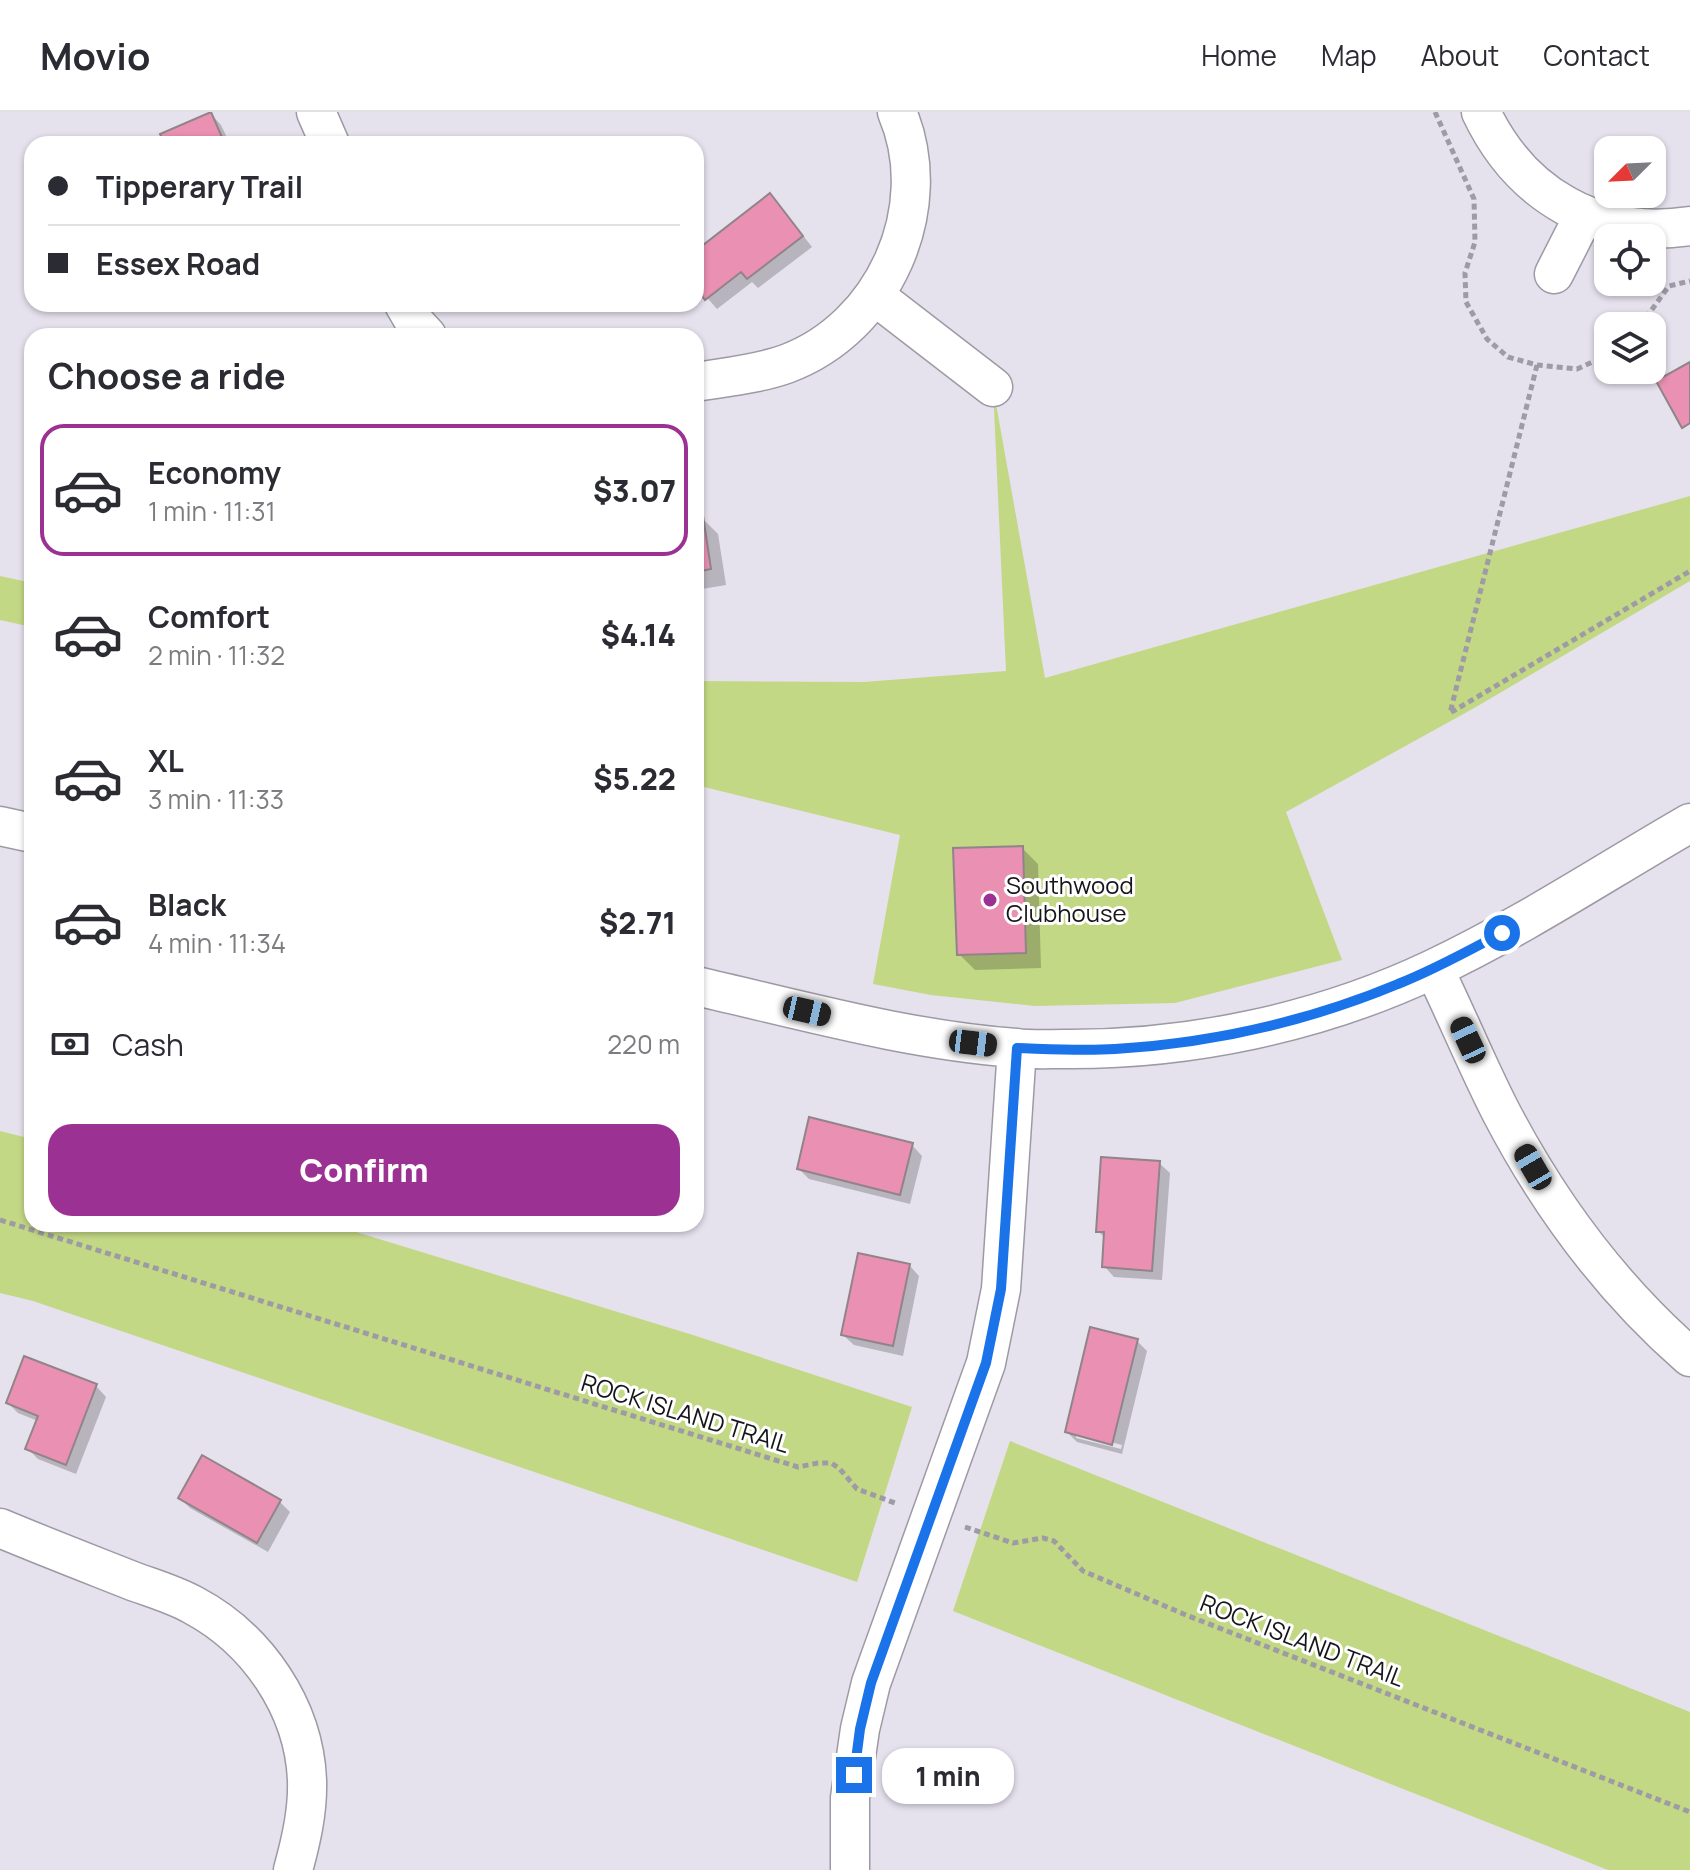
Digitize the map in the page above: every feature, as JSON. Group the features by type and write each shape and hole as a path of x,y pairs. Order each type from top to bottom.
{"street":[{"path":"316,112 326,136"},
{"path":"704,381 786,364 801,357 847,327 875,296 897,258 910,212 911,164 904,127 897,112"},
{"path":"1481,112 1498,143 1521,172 1548,195 1584,215 1626,227 1663,230 1690,226"},
{"path":"1554,274 1584,215"},
{"path":"875,296 993,387"},
{"path":"704,988 918,1037 1017,1048 1113,1049 1210,1038 1305,1017 1434,969 1502,933 1690,823"},
{"path":"0,826 24,831"},
{"path":"1434,969 1501,1112 1549,1194 1598,1262 1663,1333 1690,1357"},
{"path":"850,1870 850,1798 860,1729 871,1683 986,1363 1001,1289 1017,1048"},
{"path":"0,1528 192,1604 233,1631 266,1666 291,1710 302,1745 307,1781 304,1831 293,1870"}],"path":[{"path":"1435,112 1474,199 1475,242 1465,273 1466,302 1487,339 1508,357 1537,365 1577,369 1594,361"},
{"path":"1650,312 1669,286 1690,281"},
{"path":"1537,365 1450,713 1690,571"},
{"name":"ROCK ISLAND TRAIL","path":"0,1220 24,1227"},
{"name":"ROCK ISLAND TRAIL","path":"39,1232 785,1464 798,1467 831,1463 857,1489 1013,1543 1043,1538 1054,1541 1083,1571 1186,1615 1690,1812"}],"green space":[{"path":"993,387 1045,678 1690,496 1690,581 1476,707 1286,812 1342,960 1175,1003 1035,1006 931,995 873,984 900,835 704,787 704,681 864,682 1006,671"},
{"path":"0,576 24,581 24,625 0,620"},
{"path":"0,1131 24,1137 24,1232 356,1232 693,1335 912,1407 857,1582 33,1301 0,1293"},
{"path":"1010,1441 1690,1712 1690,1870 1608,1870 953,1611"}],"building":[{"path":"211,112 222,136 161,136"},
{"path":"770,193 803,236 747,279 741,272 705,300 704,244"},
{"path":"1690,362 1690,423 1682,428 1658,384 1666,384 1666,375"},
{"path":"704,523 711,569 704,570"},
{"name":"Southwood Clubhouse","path":"1023,846 1026,953 957,955 953,848"},
{"path":"809,1117 913,1143 900,1195 797,1169"},
{"path":"1101,1157 1160,1161 1152,1271 1102,1267 1104,1232 1096,1232"},
{"path":"858,1253 910,1264 893,1346 841,1335"},
{"path":"1090,1327 1138,1339 1112,1445 1065,1432"},
{"path":"24,1356 97,1384 66,1465 25,1449 38,1416 6,1403"},
{"path":"202,1455 281,1500 257,1543 178,1498"}],"place":[{"name":"Southwood Clubhouse","path":"990,900"}],"route":[{"path":"854,1775 860,1729 871,1683 986,1363 1001,1289 1017,1048 1137,1047 1210,1038 1305,1017 1397,985 1502,933"}]}
